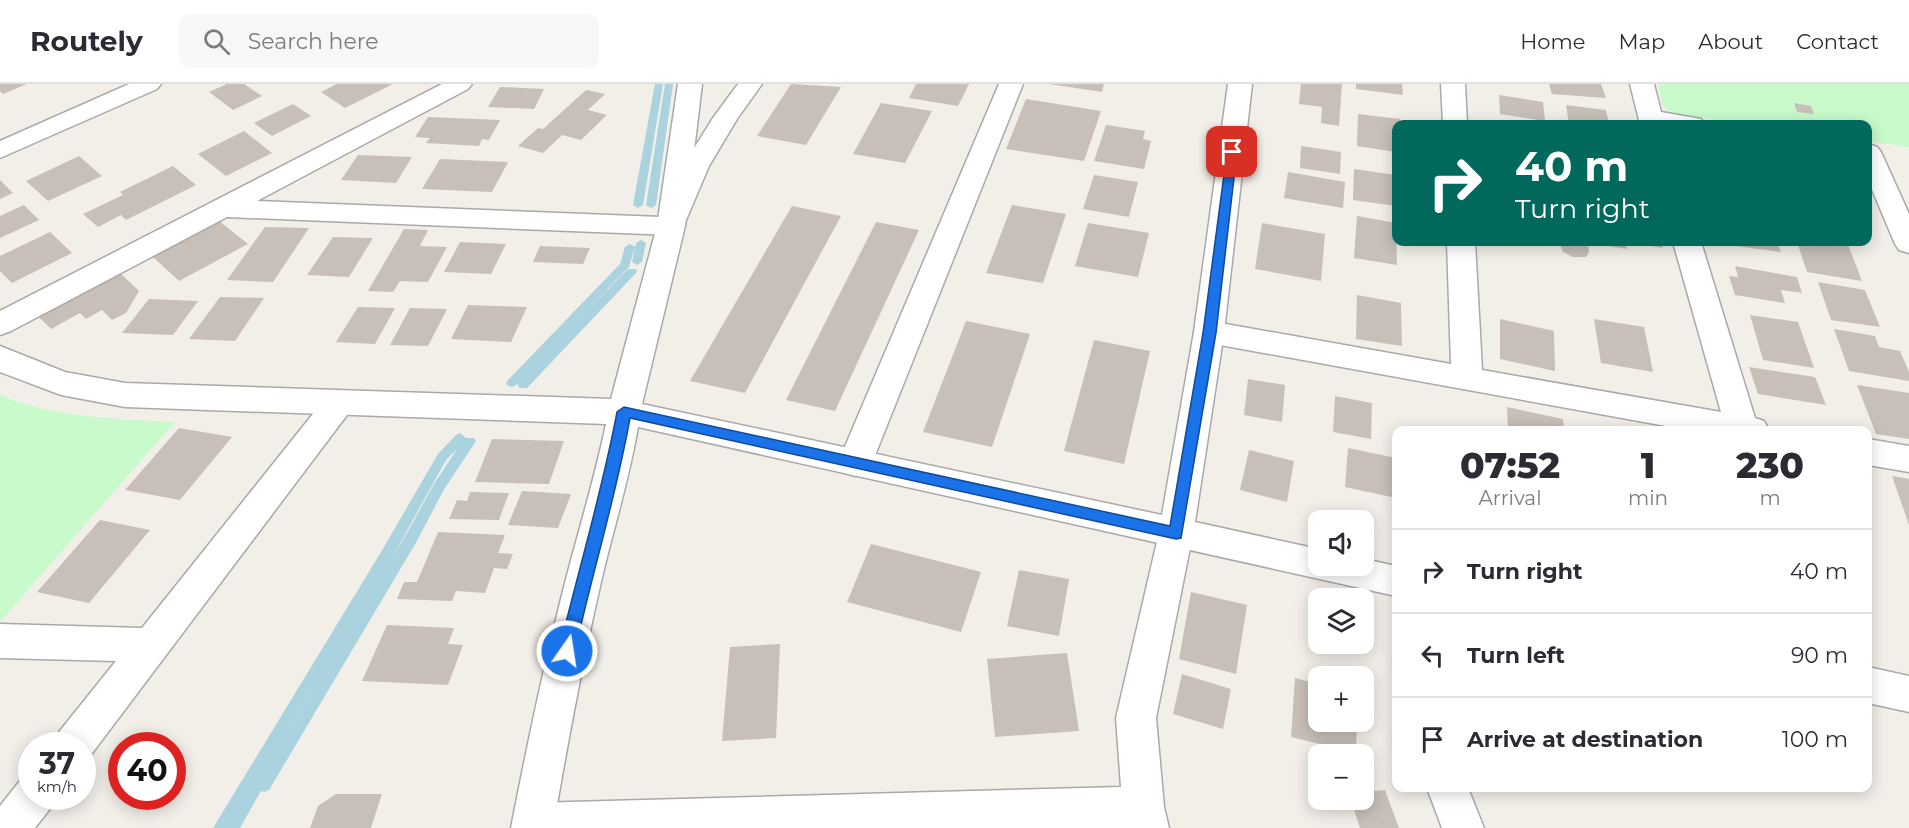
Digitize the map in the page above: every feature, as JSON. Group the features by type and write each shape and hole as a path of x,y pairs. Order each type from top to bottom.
{"street":[{"path":"0,150 149,84"},
{"path":"0,324 460,84"},
{"path":"690,84 671,226 624,412 614,468 583,582 532,826 1145,817 1136,718 1176,533 1209,333 1240,84"},
{"path":"671,226 696,166 725,118 750,84"},
{"path":"855,463 1011,84"},
{"path":"1453,84 1455,120"},
{"path":"1642,84 1652,120"},
{"path":"1872,161 1909,244"},
{"path":"224,208 671,226"},
{"path":"1461,246 1467,379"},
{"path":"1688,246 1746,426"},
{"path":"1209,333 1730,426"},
{"path":"0,357 4,361 61,383 125,395 624,412 1308,562"},
{"path":"84,732 339,403"},
{"path":"1872,453 1909,459"},
{"path":"1372,576 1392,580"},
{"path":"0,641 151,645"},
{"path":"1872,686 1909,694"},
{"path":"1450,792 1463,828"},
{"path":"9,828 23,810"}],"green space":[{"path":"1658,84 1909,84 1909,147 1872,142 1872,120 1722,120 1676,114 1663,107"},
{"path":"0,395 21,403 64,413 175,422 0,622"}],"building":[{"path":"0,84 27,84 3,94 0,91"},
{"path":"227,84 244,84 262,96 233,110 209,92"},
{"path":"337,84 393,84 345,108 321,92"},
{"path":"791,84 841,87 806,145 757,136"},
{"path":"916,84 969,84 958,106 909,98"},
{"path":"1049,84 1104,84 1102,92"},
{"path":"1301,84 1342,84 1339,126 1321,123 1322,107 1299,104"},
{"path":"1356,84 1402,84 1403,95 1356,89"},
{"path":"1549,84 1601,84 1606,98 1552,94"},
{"path":"500,87 544,89 534,109 488,107"},
{"path":"586,90 605,94 588,110 607,115 581,140 562,135 543,153 518,146 538,128 543,129"},
{"path":"1499,95 1543,102 1545,120 1539,120 1500,114"},
{"path":"1026,99 1101,111 1084,161 1006,149"},
{"path":"881,103 932,111 905,163 853,154"},
{"path":"1794,103 1811,106 1814,114 1797,112"},
{"path":"293,104 311,116 272,136 254,123"},
{"path":"1566,105 1606,110 1608,120 1568,120"},
{"path":"1358,114 1400,119 1392,120 1392,151 1357,146"},
{"path":"428,117 500,120 489,140 482,139 479,146 426,143 430,138 415,137"},
{"path":"1106,125 1145,131 1143,139 1151,141 1144,169 1094,161"},
{"path":"244,131 272,153 226,176 198,154"},
{"path":"1301,146 1341,152 1340,174 1300,168"},
{"path":"358,155 412,157 396,183 341,180"},
{"path":"79,156 102,176 48,201 26,181"},
{"path":"440,159 508,162 492,192 422,189"},
{"path":"173,166 196,185 126,220 121,215 98,227 83,214 123,195 120,192"},
{"path":"1354,169 1392,174 1392,205 1353,200"},
{"path":"1288,172 1345,182 1343,208 1284,198"},
{"path":"1094,175 1138,182 1129,217 1083,209"},
{"path":"0,180 13,193 0,199"},
{"path":"24,205 39,220 0,238 0,216"},
{"path":"1012,205 1066,214 1043,283 986,273"},
{"path":"792,206 841,216 745,393 690,381"},
{"path":"1357,216 1392,222 1392,246 1397,246 1397,265 1354,258"},
{"path":"219,221 248,244 179,281 152,256"},
{"path":"876,222 919,230 835,411 786,400"},
{"path":"1088,223 1149,233 1138,277 1075,266"},
{"path":"1262,223 1325,234 1321,281 1255,269"},
{"path":"265,227 309,228 273,282 227,280"},
{"path":"404,229 428,230 420,246 447,247 428,282 400,281 393,292 368,291"},
{"path":"50,232 72,253 12,283 0,271 0,256"},
{"path":"333,237 373,238 349,277 307,275"},
{"path":"460,242 506,244 491,274 444,272"},
{"path":"540,246 590,248 583,264 533,262"},
{"path":"1561,246 1588,246 1589,252 1586,257 1573,257 1563,252"},
{"path":"1608,246 1627,246 1627,249"},
{"path":"1736,246 1779,246 1781,252"},
{"path":"1798,246 1849,246 1862,281 1807,272"},
{"path":"1735,266 1797,277 1802,293 1781,290 1785,303 1735,295 1729,276 1738,277"},
{"path":"119,272 139,291 126,313 112,320 102,310 86,319 80,313 51,329 37,315"},
{"path":"1818,282 1865,290 1880,327 1831,320"},
{"path":"1357,295 1401,303 1402,346 1356,339"},
{"path":"220,297 264,298 235,341 189,339"},
{"path":"149,299 198,301 173,335 122,333"},
{"path":"468,305 527,307 511,342 451,339"},
{"path":"358,307 395,308 375,344 336,342"},
{"path":"410,308 447,309 428,346 390,345"},
{"path":"1750,315 1798,322 1814,368 1763,360"},
{"path":"1500,319 1554,331 1555,371 1500,359"},
{"path":"1594,319 1644,327 1653,372 1601,363"},
{"path":"966,321 1030,334 992,447 923,432"},
{"path":"1834,329 1875,336 1879,347 1900,351 1909,372 1909,381 1849,371"},
{"path":"1094,340 1150,351 1124,464 1064,451"},
{"path":"1749,367 1815,377 1826,405 1758,394"},
{"path":"1248,379 1285,385 1282,422 1244,415"},
{"path":"1857,385 1909,393 1909,439 1876,434"},
{"path":"1335,396 1372,403 1371,439 1333,432"},
{"path":"1507,407 1563,419 1564,426 1508,426"},
{"path":"179,428 232,437 180,500 125,490"},
{"path":"492,439 564,441 549,484 475,482"},
{"path":"1348,448 1392,457 1392,497 1345,487"},
{"path":"1249,450 1294,461 1287,502 1240,490"},
{"path":"1892,476 1909,479 1909,525"},
{"path":"522,491 571,494 558,528 508,525"},
{"path":"470,492 509,493 499,520 449,519 457,500 467,501"},
{"path":"100,520 150,530 89,603 37,592"},
{"path":"438,532 505,535 498,553 513,554 507,569 494,568 485,593 456,591 452,601 397,599 404,582 417,582"},
{"path":"871,544 981,572 961,632 847,602"},
{"path":"1019,570 1069,579 1059,636 1007,626"},
{"path":"1191,592 1247,605 1236,674 1179,659"},
{"path":"387,625 454,628 448,644 463,645 448,685 362,681"},
{"path":"780,644 776,738 722,741 730,647"},
{"path":"1067,653 1079,731 995,737 987,659"},
{"path":"1182,674 1231,689 1223,729 1173,714"},
{"path":"1295,678 1308,681 1308,732 1357,732 1356,744 1319,744 1291,737"},
{"path":"1385,790 1399,828 1360,828 1354,810 1374,810 1374,791"},
{"path":"336,794 382,794 371,828 310,828 318,806"}],"waterway":[{"path":"638,205 659,84"},
{"path":"651,205 669,84"},
{"path":"637,262 641,243"},
{"path":"512,383 625,265 630,247"},
{"path":"523,385 632,271"},
{"path":"221,828 386,556 442,457 460,438"},
{"path":"264,785 412,537 438,487 470,441"},
{"path":"231,828 264,772"}],"route":[{"path":"567,651 614,468 624,412 1176,533 1209,333 1232,152"}]}
